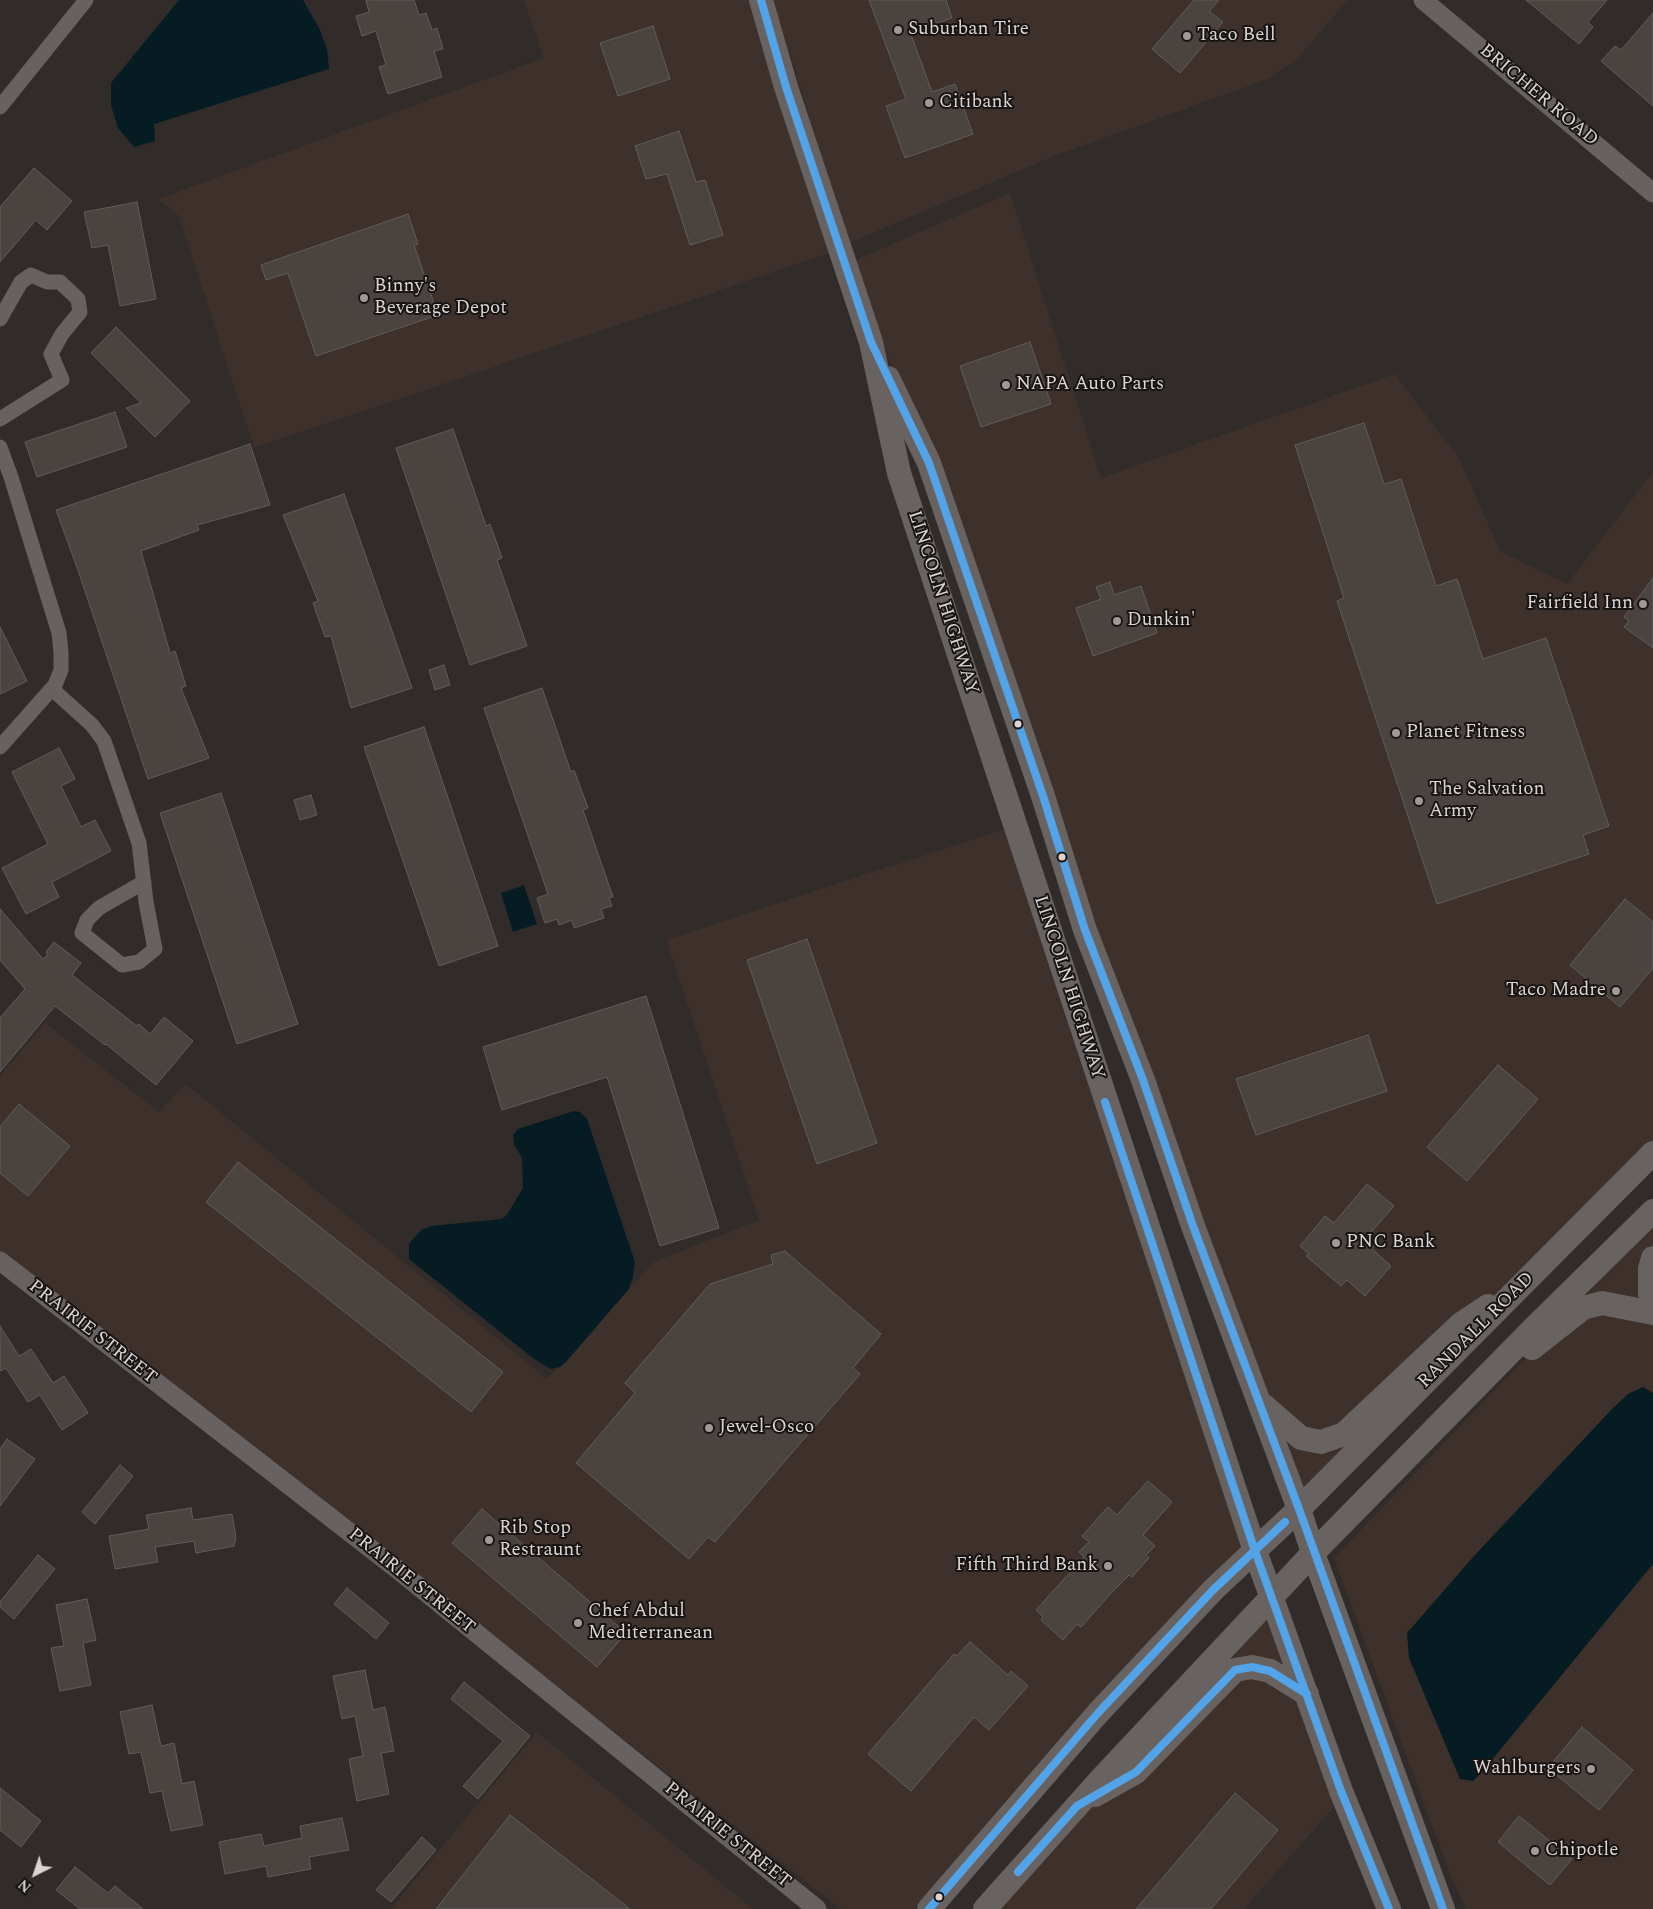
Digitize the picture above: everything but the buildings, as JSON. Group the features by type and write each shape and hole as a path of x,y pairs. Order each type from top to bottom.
{"main road":[{"name":"LINCOLN HIGHWAY","path":"761,0 786,87 871,342 899,473 1255,1550 1341,1791 1389,1909"},
{"name":"LINCOLN HIGHWAY","path":"871,342 929,463 1043,796 1085,930 1143,1080 1193,1226 1260,1402 1443,1909"},
{"name":"RANDALL ROAD","path":"929,1909 1098,1713 1213,1590 1299,1509 1653,1153"},
{"name":"RANDALL ROAD","path":"985,1909 1077,1806 1313,1553 1653,1211"},
{"path":"1653,1258 1650,1269 1650,1293 1653,1304"},
{"path":"1260,1402 1301,1438 1321,1442 1344,1434 1461,1324 1526,1282"},
{"path":"1463,1401 1583,1308 1602,1303 1653,1313"},
{"path":"1077,1806 1136,1772 1235,1670 1252,1667 1270,1671 1307,1694"}],"street":[{"path":"0,107 86,0"},
{"name":"BRICHER ROAD","path":"1423,0 1653,192"},
{"path":"0,319 21,282 31,275 47,282 60,282 78,299 80,312 62,334 51,354 62,380 0,419"},
{"path":"0,447 6,478 59,633 61,670 52,689 0,747"},
{"path":"52,689 92,725 104,741 140,843 144,882 155,949 139,962 122,965 82,933 87,920 99,908 144,882"},
{"name":"PRAIRIE STREET","path":"0,1261 384,1559 817,1909"}],"shaded area":[{"path":"524,0 751,0 833,252 254,448 179,216 158,199 544,58"},
{"path":"773,0 1348,0 1297,59 1268,79 1054,156 849,243"},
{"path":"1010,193 1101,478 1395,374 1459,458 1500,551 1567,584 1653,472 1653,1144 1302,1491 1204,1232 853,261"},
{"path":"1007,828 1242,1549 919,1909 841,1909 0,1252 0,1076 45,1023 159,1112 186,1084 547,1379 654,1262 759,1220 666,940"},
{"path":"1653,1228 1653,1909 1466,1909 1451,1877 1334,1558 1611,1269"},
{"path":"1271,1606 1340,1800 1244,1909 992,1909"},
{"path":"537,1732 753,1909 391,1909"}],"water":[{"path":"179,0 303,0 320,30 327,49 329,69 154,124 155,141 134,147 118,128 111,105 111,83"},
{"path":"524,885 537,924 513,932 501,893"},
{"path":"574,1111 580,1112 587,1119 635,1262 633,1277 628,1290 566,1362 560,1367 551,1369 534,1359 409,1259 409,1244 421,1230 431,1226 501,1219 506,1216 523,1188 522,1158 514,1144 513,1135 518,1129"},
{"path":"1643,1387 1653,1393 1653,1564 1482,1772 1473,1781 1460,1779 1409,1658 1407,1633 1473,1557 1612,1409 1628,1394"}],"transit line":[{"path":"761,0 786,87 871,342 929,463 1043,796 1085,930 1143,1080 1193,1226 1299,1509 1443,1909"},
{"path":"1105,1102 1255,1551 1341,1791 1389,1909"},
{"path":"929,1909 1098,1713 1213,1590 1285,1522"},
{"path":"1018,1872 1077,1806 1136,1772 1235,1670 1252,1667 1270,1671 1307,1694"}],"place":[{"name":"Suburban Tire","path":"898,30"},
{"name":"Taco Bell","path":"1187,36"},
{"name":"Citibank","path":"929,103"},
{"name":"Binny's Beverage Depot","path":"364,298"},
{"name":"NAPA Auto Parts","path":"1006,385"},
{"name":"Fairfield Inn","path":"1643,604"},
{"name":"Dunkin'","path":"1117,621"},
{"name":"Planet Fitness","path":"1396,733"},
{"name":"The Salvation Army","path":"1419,801"},
{"name":"Taco Madre","path":"1616,991"},
{"name":"PNC Bank","path":"1336,1243"},
{"name":"Jewel-Osco","path":"709,1428"},
{"name":"Rib Stop Restraunt","path":"489,1540"},
{"name":"Fifth Third Bank","path":"1108,1566"},
{"name":"Chef Abdul Mediterranean","path":"578,1623"},
{"name":"Wahlburgers","path":"1591,1769"},
{"name":"Chipotle","path":"1535,1851"}]}
